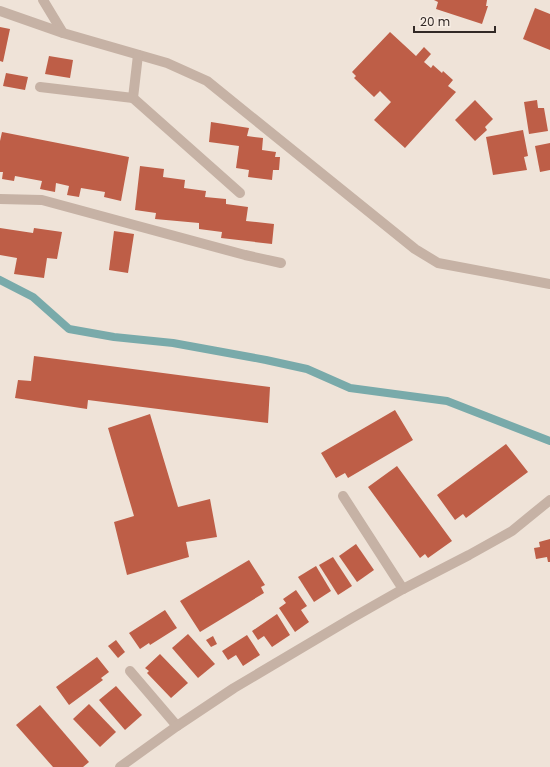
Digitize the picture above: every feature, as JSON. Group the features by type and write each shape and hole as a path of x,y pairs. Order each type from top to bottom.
{"street":[{"path":"44,0 63,33"},
{"path":"0,11 63,33 167,63 207,81 415,249 438,263 550,284"},
{"path":"133,98 138,54"},
{"path":"40,87 133,98 240,193"},
{"path":"0,199 42,200 281,264"},
{"path":"343,496 403,589"},
{"path":"120,767 177,726 234,688 403,589 512,531 550,500"},
{"path":"130,670 177,726"}],"building":[{"path":"434,0 487,0 486,6 488,6 482,24 436,9 438,2"},
{"path":"535,8 550,14 550,50 523,39"},
{"path":"0,27 10,29 3,62 0,61"},
{"path":"390,32 416,56 424,47 431,54 424,62 431,68 433,65 442,73 443,71 453,80 448,86 456,92 405,148 374,120 391,102 380,91 374,97 354,78 356,76 352,72"},
{"path":"49,56 73,60 70,78 45,74"},
{"path":"6,73 28,77 25,90 3,86"},
{"path":"475,100 493,119 485,127 487,130 475,141 455,120"},
{"path":"537,100 538,108 544,108 548,131 529,134 524,102"},
{"path":"211,122 249,128 247,136 263,138 262,150 276,152 275,157 280,157 279,170 273,170 272,180 248,177 249,170 236,168 239,146 209,142"},
{"path":"523,130 528,156 524,157 527,170 493,175 486,137"},
{"path":"2,132 129,157 121,201 104,197 105,192 81,188 79,197 67,195 69,186 56,183 55,192 40,189 42,181 15,176 14,181 2,179 3,172 0,172 0,141"},
{"path":"550,143 550,170 540,172 535,146"},
{"path":"140,166 164,169 163,177 185,180 184,188 206,191 205,197 226,199 226,204 248,207 246,221 274,224 272,244 221,238 222,232 199,229 199,223 155,219 156,213 135,210"},
{"path":"0,228 33,233 34,228 62,232 57,259 47,258 44,278 14,274 17,258 0,255"},
{"path":"114,231 134,234 128,273 109,270"},
{"path":"34,356 270,387 268,423 88,400 87,409 15,398 18,380 31,381"},
{"path":"395,410 413,440 348,478 345,473 336,478 321,453"},
{"path":"150,414 178,507 210,499 217,537 186,542 189,557 127,575 114,522 134,516 108,428"},
{"path":"506,444 528,472 466,518 463,514 455,520 437,495"},
{"path":"397,466 452,541 428,558 425,554 420,558 368,487"},
{"path":"550,539 550,562 548,562 547,557 536,559 534,548 540,547 539,542"},
{"path":"356,544 374,570 357,582 339,556"},
{"path":"333,557 352,586 338,595 319,565"},
{"path":"249,560 265,585 261,587 264,593 200,632 180,601"},
{"path":"316,566 331,591 314,602 298,577"},
{"path":"296,590 307,606 301,610 309,622 295,632 279,608 286,603 283,599"},
{"path":"165,610 177,628 150,645 149,643 140,649 129,633"},
{"path":"277,614 290,635 272,647 264,636 258,640 252,631"},
{"path":"188,634 215,664 198,678 172,648"},
{"path":"247,635 260,655 243,666 236,655 228,660 222,651"},
{"path":"213,636 217,644 211,647 206,640"},
{"path":"116,640 125,652 118,658 108,646"},
{"path":"160,654 188,683 171,698 147,673 149,671 145,668"},
{"path":"97,657 109,672 101,678 103,680 69,705 56,687"},
{"path":"116,686 142,715 125,730 99,700"},
{"path":"89,704 116,732 100,747 73,719"},
{"path":"40,705 89,762 83,767 53,767 16,725"}],"waterway":[{"path":"0,280 33,297 69,329 114,337 173,343 266,360 307,369 350,388 447,401 550,441"}]}
